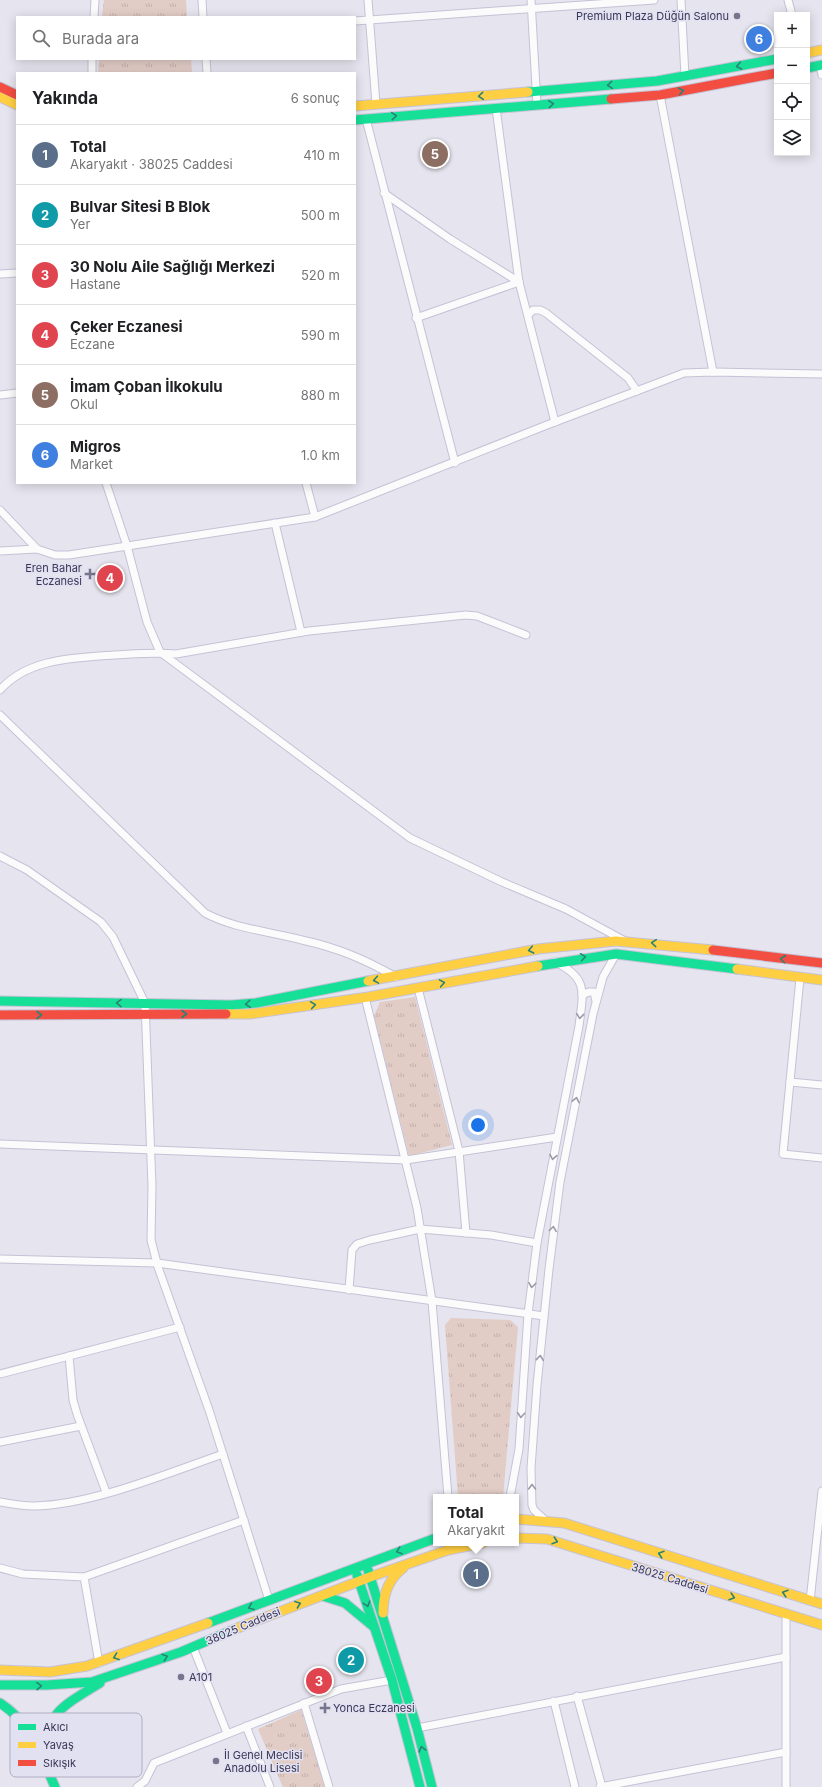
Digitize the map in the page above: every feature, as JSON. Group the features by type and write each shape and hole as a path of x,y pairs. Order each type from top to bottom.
{"street":[{"path":"94,16 95,0"},
{"path":"202,0 203,16"},
{"path":"368,0 376,104"},
{"path":"531,0 537,105"},
{"path":"356,21 531,10 654,0"},
{"path":"681,0 685,76"},
{"path":"788,0 791,12"},
{"path":"810,52 822,50"},
{"path":"92,60 92,72"},
{"path":"206,60 207,72"},
{"path":"356,106 657,82 774,60"},
{"path":"810,67 821,65 822,75"},
{"path":"356,120 660,95 774,74"},
{"path":"0,87 16,95"},
{"path":"660,95 713,372"},
{"path":"0,97 16,104"},
{"path":"496,108 519,282 555,422"},
{"path":"366,119 416,318 455,463"},
{"path":"384,193 450,239 519,282"},
{"path":"0,274 16,273"},
{"path":"416,318 519,282"},
{"path":"528,314 533,310 540,310 546,313 628,378 637,391"},
{"path":"0,550 37,549 55,555 69,555 316,517 555,422 684,373 713,372 822,374"},
{"path":"0,395 16,393"},
{"path":"106,484 127,546 148,622 160,652 410,838 502,882 566,909 626,941"},
{"path":"306,484 316,517"},
{"path":"0,510 37,549"},
{"path":"275,523 301,632"},
{"path":"0,690 12,679 30,669 48,662 66,659 160,652 176,654 301,632 466,615 477,616 526,635"},
{"path":"0,715 206,913 224,921 305,940 363,959 396,977"},
{"path":"0,856 27,870 101,922 112,937 145,1003 150,1150 151,1240 157,1263 223,1454 269,1600"},
{"path":"0,1001 232,1005 256,1003 538,949 609,941 626,941 822,963"},
{"path":"546,1521 534,1510 532,1499 534,1438 544,1316 560,1182 596,1003 603,977 616,954"},
{"path":"0,1015 250,1014 418,988 554,962 616,954 652,957 822,980"},
{"path":"511,1494 519,1450 528,1314 536,1242 579,1026 582,995 579,981 567,968 554,962"},
{"path":"800,978 783,1154 822,1158"},
{"path":"418,988 459,1151 466,1233"},
{"path":"582,995 589,992 594,992 596,1003"},
{"path":"365,997 406,1160 420,1229 432,1301 448,1494"},
{"path":"790,1082 822,1085"},
{"path":"0,1144 406,1160 557,1137"},
{"path":"349,1290 352,1250 357,1244 420,1229 536,1242"},
{"path":"0,1259 157,1263 544,1316"},
{"path":"0,1374 180,1327"},
{"path":"70,1356 73,1400 81,1426 106,1492"},
{"path":"0,1442 81,1426"},
{"path":"0,1502 34,1506 62,1503 106,1492 223,1454"},
{"path":"810,1601 822,1491"},
{"name":"38025 Caddesi","path":"519,1518 564,1523 822,1604"},
{"path":"0,1568 23,1574 84,1577 244,1520"},
{"name":"38025 Caddesi","path":"519,1538 547,1539 822,1625"},
{"name":"38025 Caddesi","path":"0,1670 48,1673 82,1668 99,1663 433,1539"},
{"name":"38025 Caddesi","path":"0,1685 47,1686 92,1682 193,1647 321,1595 370,1577 448,1550 468,1546"},
{"path":"379,1626 382,1606 391,1578 414,1562"},
{"path":"366,1563 392,1680 420,1787"},
{"path":"355,1567 359,1581 379,1626 417,1728 432,1787"},
{"path":"84,1577 99,1663"},
{"path":"321,1595 336,1597 379,1626"},
{"path":"786,1614 786,1787"},
{"path":"193,1647 227,1733"},
{"path":"417,1728 786,1657"},
{"path":"55,1713 62,1706 112,1676"},
{"path":"137,1787 146,1784 154,1763 341,1689 392,1680"},
{"path":"577,1696 601,1787 786,1752"},
{"path":"554,1701 575,1787"},
{"path":"0,1703 13,1713"},
{"path":"304,1703 329,1787"},
{"path":"246,1726 270,1787"},
{"path":"51,1777 55,1787"}],"green space":[{"path":"104,0 186,0 187,16 102,16"},
{"path":"99,60 191,60 192,72 98,72"},
{"path":"415,997 452,1145 409,1156 374,1016 380,1002"},
{"path":"451,1318 510,1320 518,1327 503,1494 458,1494 445,1325"},
{"path":"301,1710 325,1787 283,1787 258,1729"}],"traffic: fast":[{"path":"528,92 657,81 774,60"},
{"path":"810,67 822,65"},
{"path":"356,120 611,99"},
{"path":"538,966 616,954 737,969"},
{"path":"0,1001 231,1005 256,1003 368,981"},
{"path":"208,1623 433,1539"},
{"path":"368,1570 417,1728 432,1787"},
{"path":"357,1575 392,1680 420,1787"},
{"path":"323,1596 345,1603 374,1627"},
{"path":"0,1685 47,1685 92,1682 181,1652 235,1629"},
{"path":"58,1713 62,1708 100,1683"},
{"path":"0,1703 12,1713"},
{"path":"51,1777 55,1787"}],"traffic: slow":[{"path":"810,52 822,50"},
{"path":"356,106 528,92"},
{"path":"0,97 16,105"},
{"path":"368,981 538,949 616,941 713,950"},
{"path":"226,1014 250,1014 368,997 538,966"},
{"path":"737,969 822,980"},
{"path":"519,1519 564,1523 822,1604"},
{"path":"519,1538 547,1539 822,1625"},
{"path":"235,1629 370,1577 448,1550 468,1546"},
{"path":"383,1613 387,1588 390,1582 403,1568"},
{"path":"0,1670 50,1672 87,1666 208,1623"}],"traffic: jam":[{"path":"611,99 660,95 774,74"},
{"path":"0,87 16,95"},
{"path":"713,950 822,963"},
{"path":"0,1015 226,1014"}],"place":[{"name":"Premium Plaza Düğün Salonu","path":"737,16"},
{"name":"Migros","path":"759,39"},
{"name":"İmam Çoban İlkokulu","path":"435,154"},
{"name":"Eren Bahar Eczanesi","path":"90,574"},
{"name":"Çeker Eczanesi","path":"110,578"},
{"name":"Total","path":"476,1574"},
{"name":"Bulvar Sitesi B Blok","path":"351,1660"},
{"name":"A101","path":"181,1677"},
{"name":"30 Nolu Aile Sağlığı Merkezi","path":"319,1681"},
{"name":"Yonca Eczanesi","path":"325,1708"},
{"name":"İl Genel Meclisi Anadolu Lisesi","path":"216,1761"}]}
